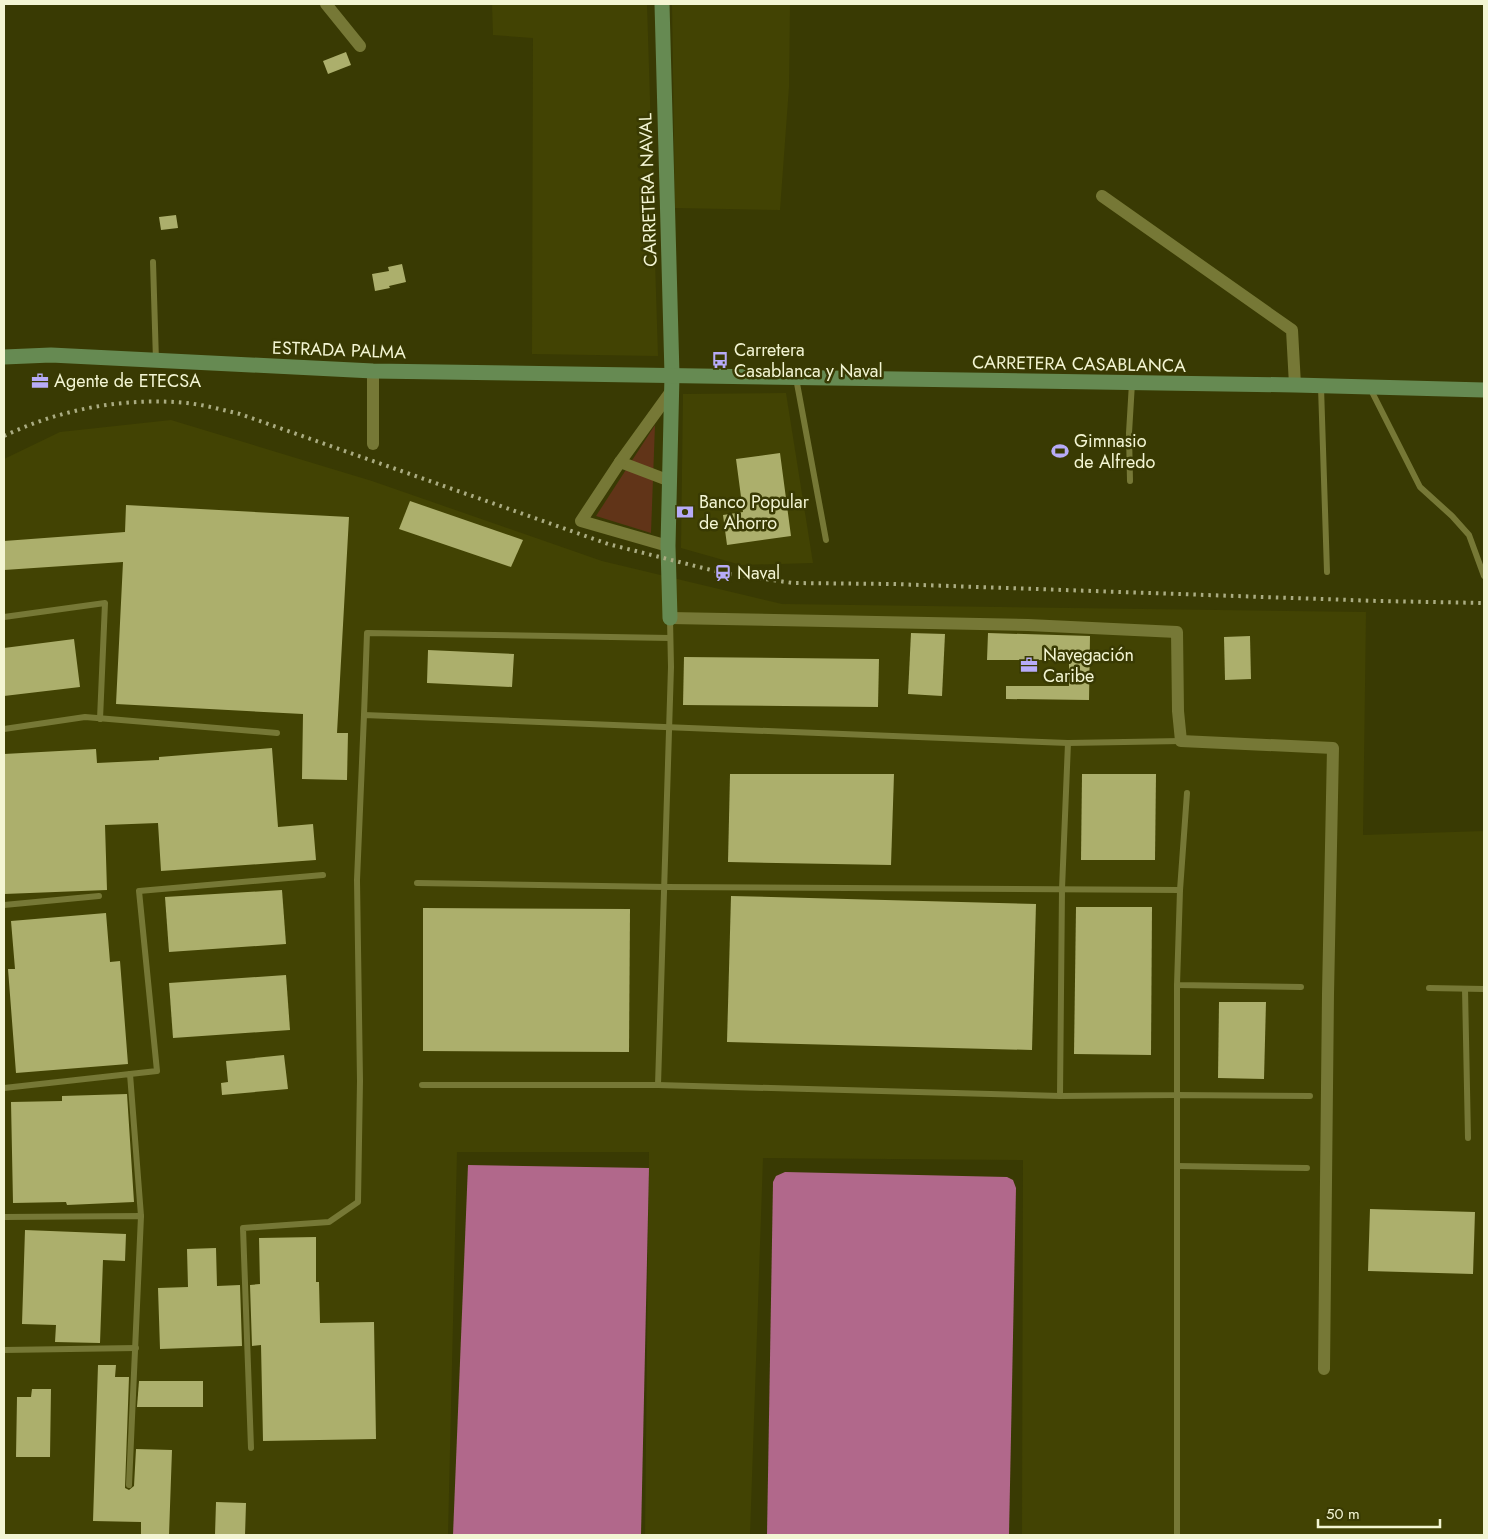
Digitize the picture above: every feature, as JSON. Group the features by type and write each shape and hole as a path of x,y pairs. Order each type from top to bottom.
{"main road":[{"name":"CARRETERA NAVAL","path":"662,4 672,375 668,546 670,618"},
{"name":"ESTRADA PALMA","path":"4,357 51,355 156,362 373,371 672,375"},
{"name":"CARRETERA CASABLANCA","path":"672,375 1295,385 1484,390"}],"street":[{"path":"326,4 360,46"},
{"path":"1102,196 1292,330 1295,385"},
{"path":"373,371 373,444"},
{"path":"668,546 581,521 620,462 672,390"},
{"path":"620,462 670,482"},
{"path":"670,618 1028,625 1177,632 1178,712 1181,741 1333,748 1324,1370"}],"lane":[{"path":"153,262 156,362"},
{"path":"796,378 826,540"},
{"path":"1130,481 1132,383"},
{"path":"1321,386 1327,572"},
{"path":"1369,387 1420,487 1452,516 1469,535 1484,576"},
{"path":"4,617 105,602 100,719"},
{"path":"658,1085 671,667 670,618"},
{"path":"251,1448 243,1228 329,1222 358,1202 360,1081 357,880 367,633 670,638"},
{"path":"364,715 1068,743 1181,741"},
{"path":"4,729 85,717 277,733"},
{"path":"1060,1096 1062,889 1068,743"},
{"path":"1177,1535 1177,985 1180,890 1187,793"},
{"path":"4,1088 157,1071 139,891 323,876"},
{"path":"417,883 665,887 1180,890"},
{"path":"4,905 99,896"},
{"path":"1177,985 1301,986"},
{"path":"1429,988 1484,989"},
{"path":"1465,989 1468,1138"},
{"path":"129,1485 141,1216 130,1074"},
{"path":"422,1086 658,1085 1060,1096 1310,1096"},
{"path":"1177,1166 1307,1168"},
{"path":"4,1217 141,1216"},
{"path":"4,1350 136,1348"}],"shaded area":[{"path":"492,4 647,4 658,356 532,354 533,38 493,35"},
{"path":"672,4 790,4 789,87 780,210 675,208"},
{"path":"786,393 813,563 741,565 681,548 683,394"},
{"path":"171,420 372,481 602,561 782,604 1366,612 1363,835 1484,831 1484,1535 1022,1535 1023,1160 763,1158 750,1535 645,1535 649,1152 457,1152 448,1535 4,1535 4,459 60,432"},
{"path":"655,425 651,533 596,516"},
{"path":"468,1165 649,1168 641,1535 453,1535"},
{"path":"785,1172 1007,1177 1013,1180 1016,1188 1009,1535 767,1535 773,1182 776,1176"}],"building":[{"path":"346,52 351,65 328,74 323,61"},
{"path":"176,215 178,228 161,230 159,217"},
{"path":"402,264 406,282 375,291 372,274 389,271 388,267"},
{"path":"780,453 791,536 727,545 723,515 743,512 736,459"},
{"path":"410,501 523,540 511,567 399,529"},
{"path":"126,505 349,517 337,733 348,733 347,780 302,779 303,714 116,704 123,562 4,570 4,541 125,532"},
{"path":"911,633 945,634 942,696 908,694"},
{"path":"988,633 1090,636 1089,700 1006,699 1006,686 1069,686 1069,660 987,660"},
{"path":"1250,636 1251,679 1225,680 1224,637"},
{"path":"74,639 80,687 4,696 4,648"},
{"path":"428,650 514,654 512,687 427,683"},
{"path":"684,657 879,659 878,707 683,705"},
{"path":"272,748 278,827 313,824 316,860 161,871 158,823 105,825 107,890 4,894 4,754 96,749 97,763 159,760 159,757"},
{"path":"730,774 894,774 891,865 728,862"},
{"path":"1082,774 1156,774 1155,860 1081,860"},
{"path":"282,890 286,944 169,952 165,897"},
{"path":"731,896 1036,904 1032,1050 727,1042"},
{"path":"1076,907 1152,907 1151,1055 1074,1054"},
{"path":"423,908 630,909 629,1052 423,1051"},
{"path":"106,913 110,962 120,961 128,1064 16,1073 8,969 15,969 11,921"},
{"path":"286,975 290,1030 173,1038 169,983"},
{"path":"1219,1002 1266,1002 1264,1079 1218,1078"},
{"path":"284,1055 288,1089 222,1095 221,1083 228,1082 226,1061"},
{"path":"127,1094 134,1202 67,1205 66,1202 13,1203 11,1102 62,1101 62,1096"},
{"path":"1370,1209 1475,1212 1473,1274 1368,1271"},
{"path":"25,1230 126,1234 125,1261 103,1260 100,1343 55,1342 56,1325 22,1324"},
{"path":"316,1237 316,1282 319,1282 320,1323 374,1322 376,1439 263,1441 261,1345 252,1346 250,1285 260,1284 259,1238"},
{"path":"216,1248 217,1286 240,1285 242,1346 160,1349 158,1288 188,1287 187,1249"},
{"path":"98,1365 116,1365 115,1377 129,1377 125,1488 129,1490 134,1486 136,1449 172,1450 169,1535 141,1535 141,1522 93,1521"},
{"path":"139,1381 203,1381 203,1407 137,1407"},
{"path":"32,1389 51,1389 50,1457 16,1457 17,1397 31,1397"},
{"path":"216,1502 246,1503 245,1535 215,1535"}],"railway":[{"path":"4,436 48,419 93,407 140,402 200,405 240,414 608,544 723,573 793,583 893,584 1484,603"}],"place":[{"name":"Carretera Casablanca y Naval","path":"720,360"},
{"name":"Agente de ETECSA","path":"40,381"},
{"name":"Gimnasio de Alfredo","path":"1060,451"},
{"name":"Banco Popular de Ahorro","path":"685,512"},
{"name":"Naval","path":"723,573"},
{"name":"Navegación Caribe","path":"1029,665"}]}
